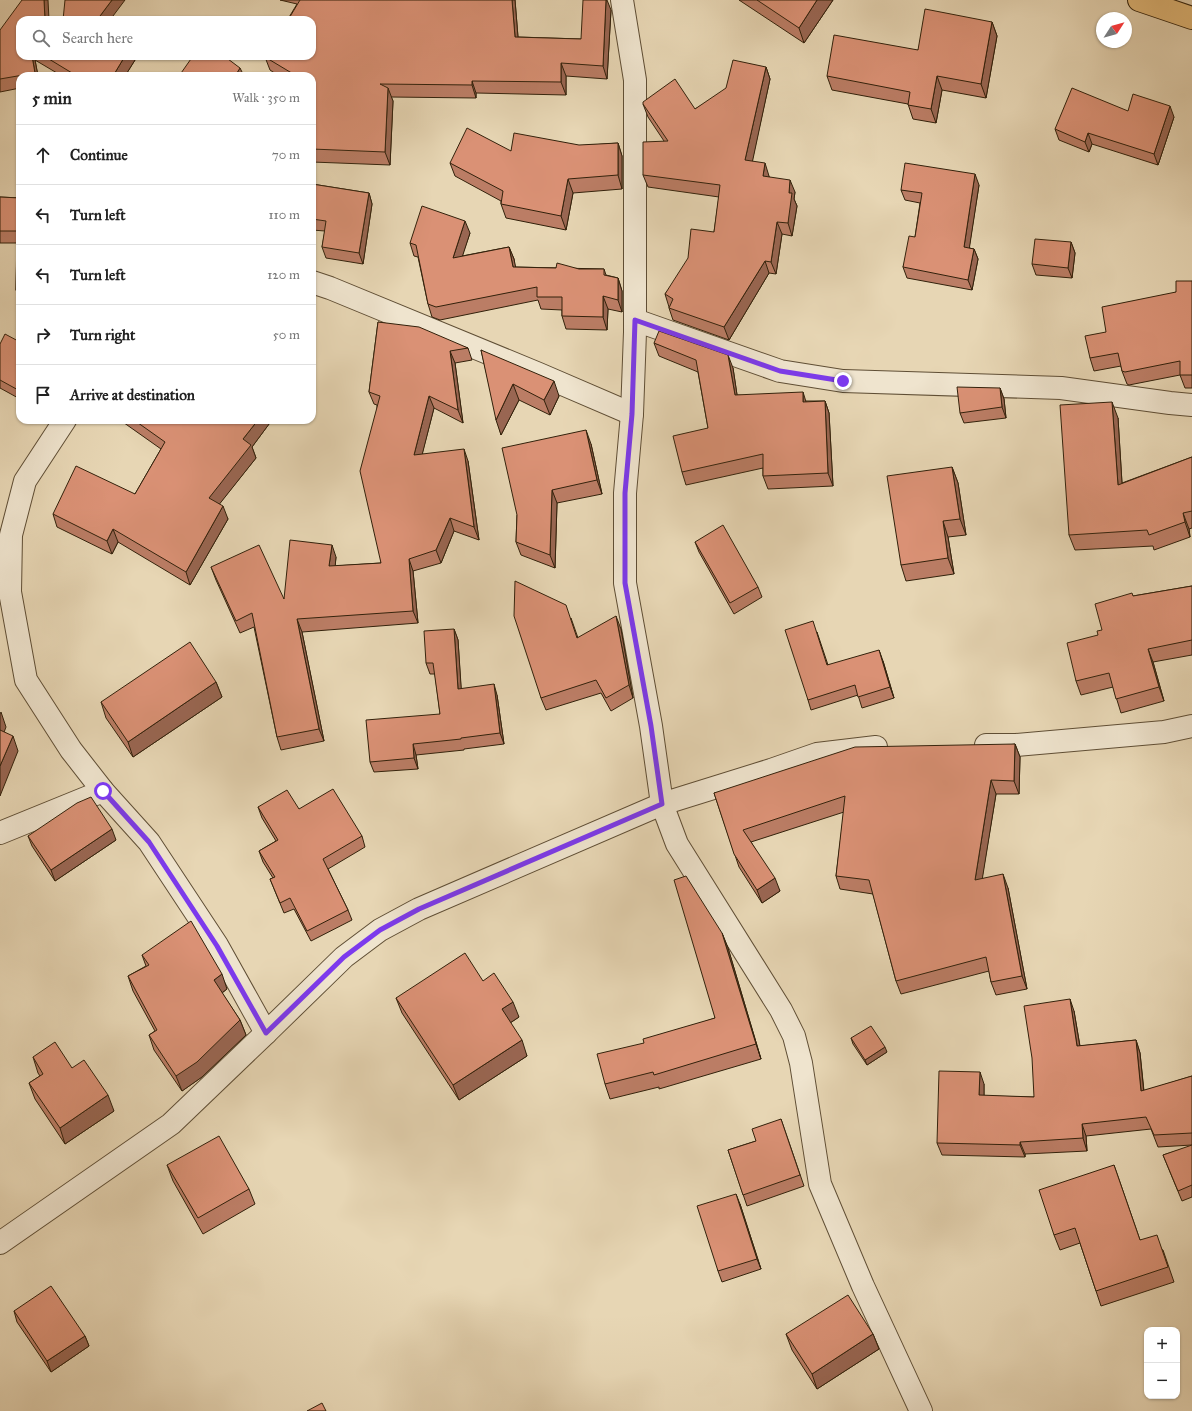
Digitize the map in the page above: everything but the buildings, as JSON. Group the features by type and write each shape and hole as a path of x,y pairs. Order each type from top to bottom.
{"main road":[{"path":"1139,0 1192,18"}],"street":[{"path":"622,0 635,80 635,320 632,414 625,493 625,583 651,726 662,804 677,844 781,1010 794,1036 801,1063 820,1184 863,1286 922,1411"},
{"path":"316,283 402,317 632,414"},
{"path":"635,320 780,371 835,380 1061,388 1192,405"},
{"path":"62,424 25,481 11,535 10,592 26,680 71,750 103,791 149,842 217,946 266,1033"},
{"path":"968,746 1016,745 1164,732 1192,726"},
{"path":"0,1243 171,1124 344,957 380,930 419,909 662,804 817,754 866,747 898,747"},
{"path":"0,833 103,791"}],"route":[{"path":"103,791 149,842 217,946 266,1033 344,957 380,930 419,909 662,804 651,726 625,583 625,493 632,414 635,320 780,371 843,381"}]}
